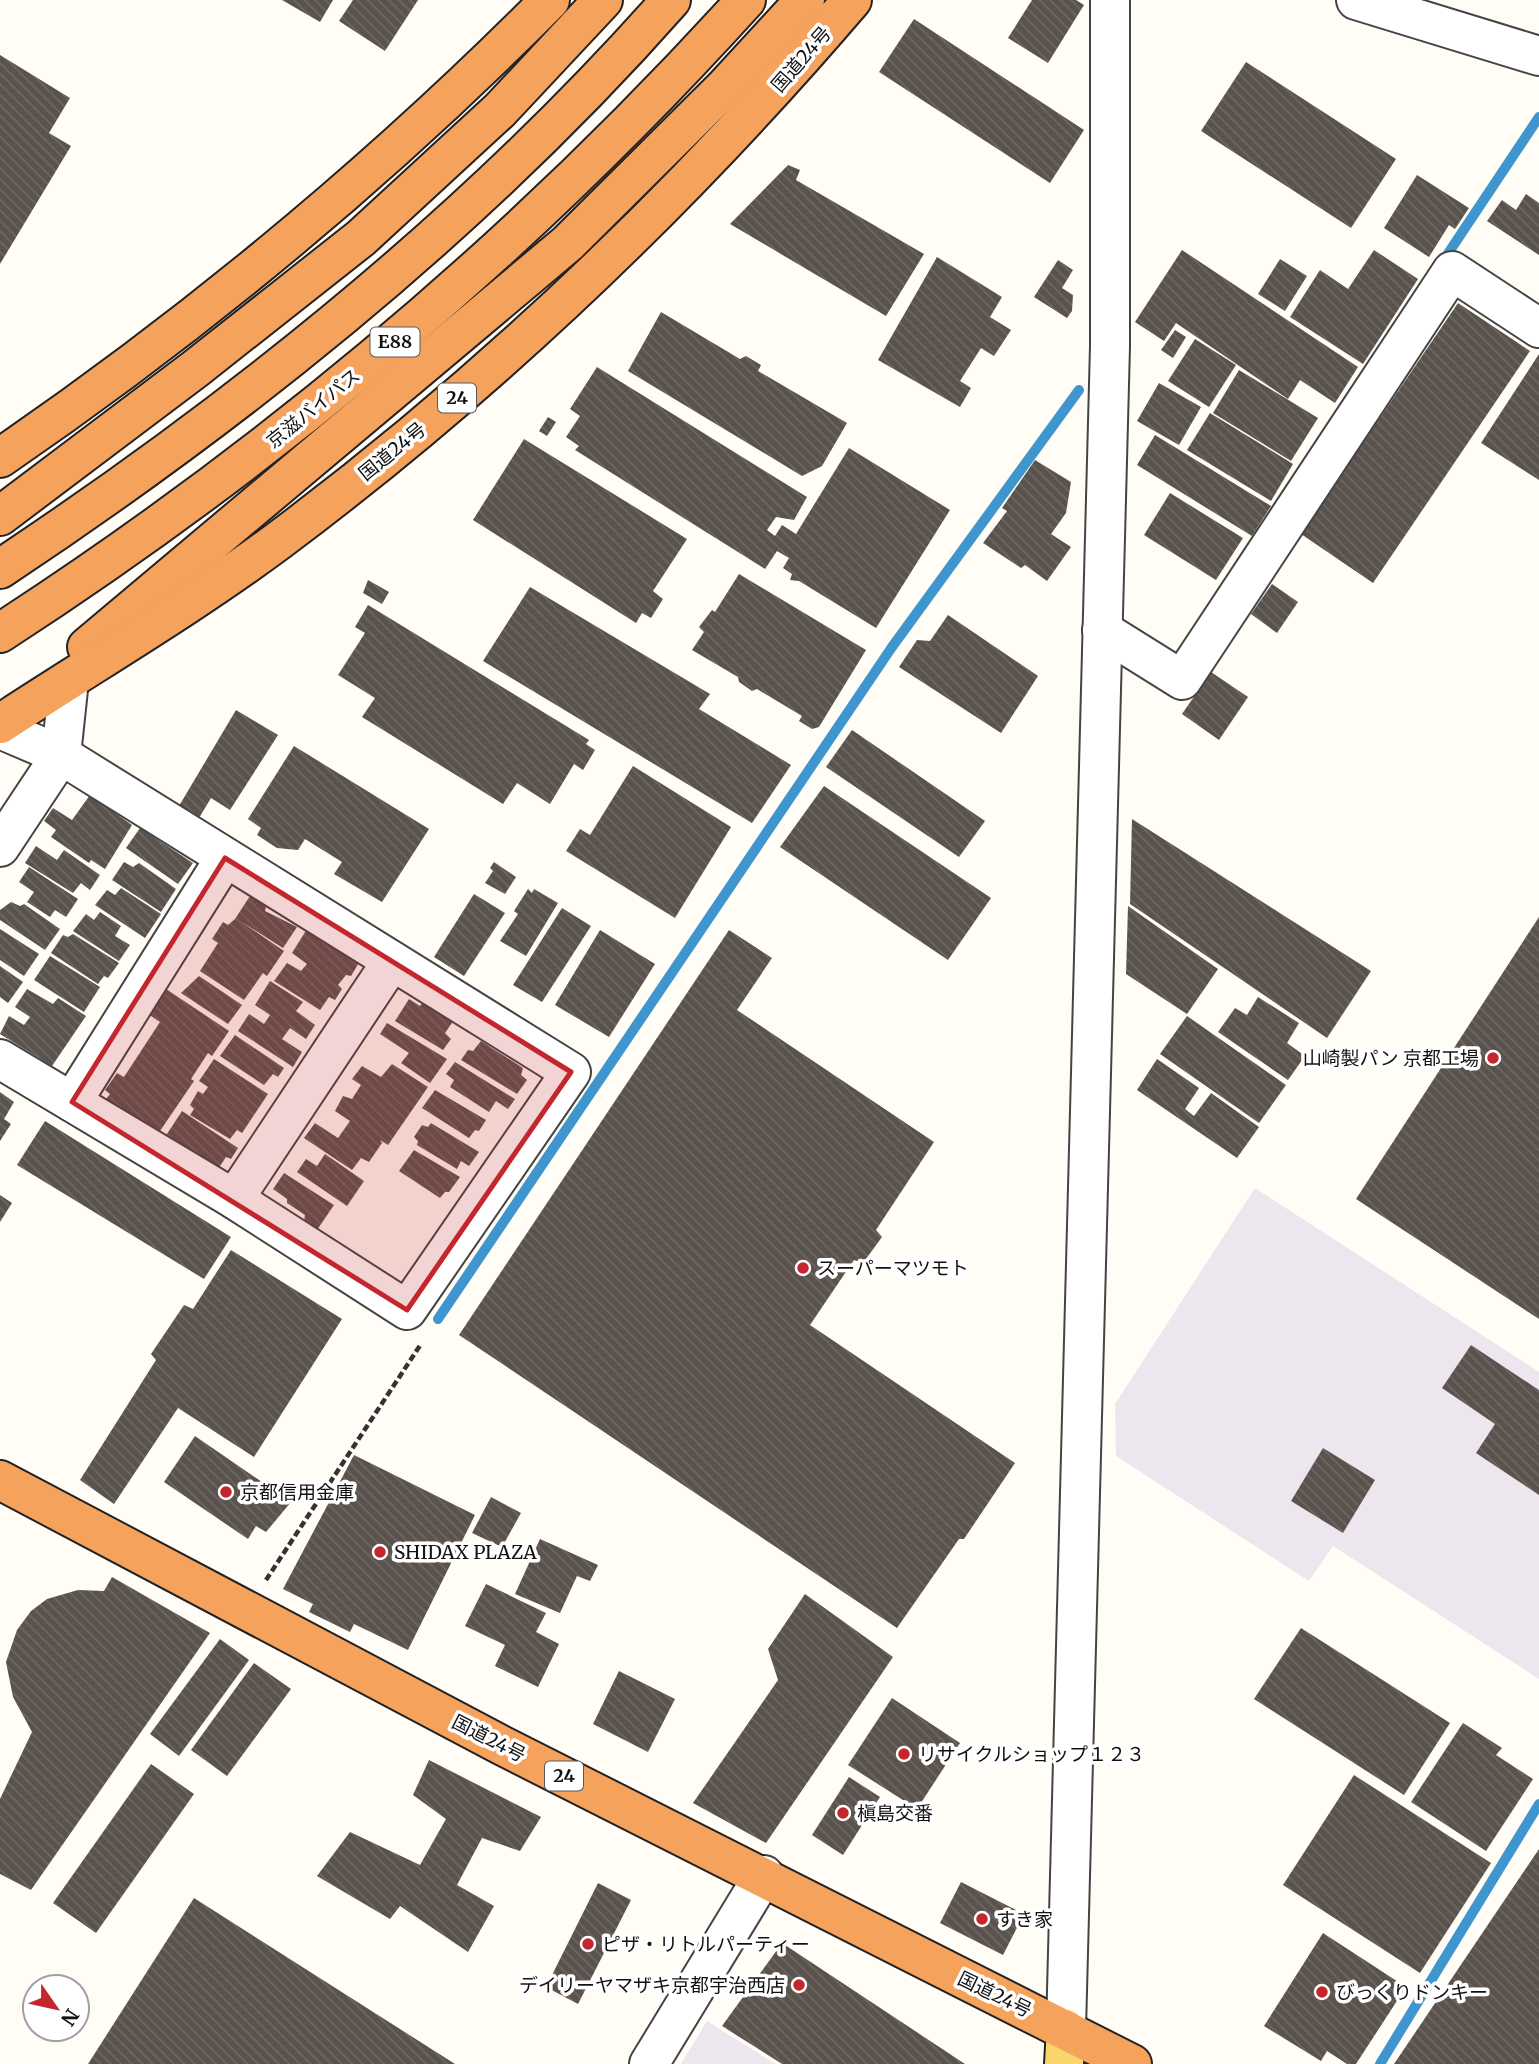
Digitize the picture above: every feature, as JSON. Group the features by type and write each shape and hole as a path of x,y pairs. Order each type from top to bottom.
{"highway":[{"path":"0,458 121,369 330,205 417,130 550,0"},
{"path":"0,516 195,369 361,238 500,110 603,0"},
{"name":"E88","path":"0,569 176,446 274,372 385,280 577,100 671,0"},
{"name":"京滋バイパス","path":"0,633 82,579 262,449 434,309 601,154 746,0"},
{"path":"4,723 214,537 483,317 568,243 650,162 805,0"},
{"name":"国道24号","path":"4,723 157,625 276,542 388,456 485,373 690,180 793,69 852,0"},
{"name":"国道24号","path":"0,1480 503,1746 764,1875 1065,2047 1132,2064"}],"street":[{"path":"1065,2047 1090,1007 1110,346 1110,0"},
{"path":"1356,0 1539,56"},
{"path":"1102,630 1182,680 1452,271 1539,328"},
{"path":"0,847 61,755 69,680"},
{"path":"0,1059 234,1199 407,1310 571,1072 61,755 4,723"},
{"path":"72,1102 226,858"},
{"path":"234,1199 392,961"},
{"path":"649,2064 764,1875"}],"path":[{"path":"264,1584 431,1329 407,1310"}],"highlighted area":[{"path":"225,858 571,1072 407,1310 72,1102"}],"shaded area":[{"path":"1255,1188 1539,1372 1539,1679 1333,1546 1309,1581 1116,1456 1115,1404"},
{"path":"707,2021 776,2064 681,2064"}],"building":[{"path":"282,0 333,0 320,22"},
{"path":"353,0 418,0 385,51 339,21"},
{"path":"1032,0 1076,0 1084,5 1048,63 1008,38"},
{"path":"914,19 1084,130 1050,183 879,72"},
{"path":"0,55 70,98 49,133 71,146 0,264"},
{"path":"1246,62 1396,159 1351,228 1201,131"},
{"path":"788,165 800,170 796,180 924,254 886,316 730,224"},
{"path":"1417,175 1469,208 1455,229 1449,225 1429,257 1384,228"},
{"path":"1526,194 1539,203 1539,255 1487,221 1502,200 1516,210"},
{"path":"1182,250 1358,367 1335,403 1300,380 1288,399 1176,323 1164,341 1135,322"},
{"path":"1374,250 1418,279 1363,364 1290,317 1320,270 1348,289"},
{"path":"937,257 1002,297 990,317 1011,330 994,356 981,348 960,381 971,388 960,407 878,360"},
{"path":"1280,259 1307,276 1285,311 1258,294"},
{"path":"1058,260 1073,270 1062,288 1073,295 1072,311 1067,318 1034,297"},
{"path":"1458,303 1530,351 1373,583 1301,534"},
{"path":"661,312 740,359 746,356 761,365 758,371 847,423 822,466 802,476 628,371"},
{"path":"1175,330 1186,337 1173,358 1161,350"},
{"path":"1195,339 1236,365 1209,407 1168,381"},
{"path":"1539,354 1539,480 1481,443"},
{"path":"597,367 807,497 794,520 776,517 767,530 775,536 782,525 796,534 849,448 950,510 876,628 799,581 790,580 792,574 783,568 789,558 777,551 765,569 575,450 579,446 566,437 580,416 570,409"},
{"path":"1239,370 1318,418 1291,461 1213,413"},
{"path":"1159,383 1201,407 1179,445 1137,421"},
{"path":"1210,413 1293,464 1271,501 1187,450"},
{"path":"548,417 556,422 547,436 539,431"},
{"path":"1155,435 1271,506 1252,536 1137,465"},
{"path":"524,439 687,539 653,591 663,599 651,618 642,613 636,623 473,520"},
{"path":"1035,460 1071,482 1066,513 1051,534 1071,547 1047,581 1025,565 1021,568 983,543 1007,511 1002,508"},
{"path":"1170,493 1243,538 1216,580 1144,535"},
{"path":"739,574 866,650 819,727 812,729 799,721 802,716 757,689 752,691 739,682 738,677 692,650 704,632 699,627 712,610 715,612"},
{"path":"368,580 389,592 382,604 363,593"},
{"path":"1272,584 1298,602 1277,633 1251,614"},
{"path":"530,587 710,694 699,709 791,765 752,823 483,661"},
{"path":"368,605 589,740 586,744 595,750 583,770 574,764 550,804 517,783 503,804 362,717 375,698 338,675 365,633 355,627"},
{"path":"948,615 1038,676 1001,733 899,667 917,640 930,641"},
{"path":"1211,672 1248,697 1219,740 1182,714"},
{"path":"236,710 278,735 230,810 211,798 199,818 179,806"},
{"path":"852,730 985,821 959,857 826,767"},
{"path":"294,746 429,829 382,902 334,874 342,862 305,839 298,850 277,848 257,835 261,828 248,819"},
{"path":"633,766 731,827 675,918 566,851 580,829 590,835"},
{"path":"824,786 991,898 948,960 780,847"},
{"path":"90,795 132,825 105,869 91,860 89,863 51,837 56,830 44,821 53,808 72,820"},
{"path":"1132,819 1371,971 1327,1038 1130,904"},
{"path":"140,828 193,863 178,884 126,848"},
{"path":"36,846 57,860 64,850 100,875 90,890 81,883 73,893 25,863"},
{"path":"124,862 133,867 139,863 176,889 161,912 112,880"},
{"path":"494,862 516,877 505,894 485,883 493,871 490,868"},
{"path":"29,867 78,899 66,917 55,910 50,917 27,902 34,892 19,882"},
{"path":"121,888 161,914 145,938 95,905 107,890 115,895"},
{"path":"528,889 532,893 534,889 558,903 526,956 500,941 518,914 514,911"},
{"path":"474,894 505,913 464,976 434,957"},
{"path":"250,896 266,907 265,911 297,927 283,948 240,921 284,951 267,976 263,973 244,1000 200,971 218,943 212,939 223,922 228,925 235,919"},
{"path":"11,902 20,906 24,904 60,929 45,950 0,920 0,910"},
{"path":"1128,906 1218,969 1187,1014 1126,974"},
{"path":"562,908 591,926 542,1002 513,985"},
{"path":"100,912 121,926 115,936 130,945 119,961 73,931 86,914 94,920"},
{"name":"山崎製パン 京都工場","path":"1539,917 1539,1319 1356,1199"},
{"path":"0,929 39,954 24,976 0,960"},
{"path":"307,929 360,961 351,976 346,975 338,985 342,989 335,1000 329,997 320,1010 274,981 287,963 301,971 307,964 292,953"},
{"path":"600,930 655,964 609,1037 555,1005"},
{"path":"729,930 772,958 737,1010 934,1142 876,1230 882,1237 863,1263 854,1260 810,1325 1015,1463 964,1539 959,1539 897,1628 459,1335"},
{"path":"73,934 119,963 108,978 104,976 98,984 51,953 63,935 68,937"},
{"path":"50,956 100,987 84,1012 34,980"},
{"path":"0,966 23,982 8,1003 0,997"},
{"path":"199,976 242,1005 228,1024 181,993"},
{"path":"270,981 303,1002 296,1011 315,1025 306,1039 290,1028 282,1039 302,1052 293,1067 238,1031 249,1014 264,1024 270,1015 255,1005"},
{"path":"27,989 53,1004 58,998 86,1016 52,1066 0,1034 9,1016 24,1025 30,1017 15,1007"},
{"path":"166,989 229,1031 212,1056 208,1053 191,1079 194,1081 160,1131 106,1099 110,1094 105,1090 117,1073 124,1077 160,1022 148,1014"},
{"path":"1258,997 1299,1023 1287,1043 1305,1056 1288,1080 1218,1032 1235,1008 1247,1015"},
{"path":"409,999 420,1006 424,1001 454,1020 445,1033 451,1039 443,1050 395,1021"},
{"path":"1187,1016 1286,1085 1259,1123 1160,1054"},
{"path":"387,1023 447,1059 430,1083 401,1063 409,1053 380,1034"},
{"path":"235,1035 284,1068 278,1077 273,1074 264,1085 220,1056"},
{"path":"481,1041 523,1068 521,1075 527,1080 517,1094 461,1060 468,1050 473,1051"},
{"path":"214,1059 268,1094 242,1133 237,1130 230,1139 190,1115 194,1109 190,1105 198,1091 203,1094 208,1087 199,1081"},
{"path":"1157,1059 1199,1088 1185,1109 1194,1116 1211,1093 1259,1127 1237,1158 1137,1090"},
{"path":"455,1062 515,1099 508,1109 496,1101 489,1112 450,1087 454,1080 446,1074"},
{"path":"392,1064 428,1087 388,1145 380,1140 382,1143 369,1162 361,1158 352,1170 304,1138 315,1123 338,1138 350,1121 335,1111 343,1096 352,1099 361,1085 352,1079 362,1066 381,1077"},
{"path":"435,1090 486,1120 479,1131 475,1130 469,1138 422,1108"},
{"path":"0,1092 14,1102 4,1119 11,1124 0,1141"},
{"path":"182,1111 238,1148 231,1159 226,1157 218,1169 165,1137"},
{"path":"45,1121 231,1237 204,1279 17,1165"},
{"path":"431,1123 479,1152 469,1166 461,1161 457,1169 417,1145 418,1141 414,1137 422,1125 428,1127"},
{"path":"414,1150 460,1177 449,1192 445,1192 440,1198 399,1171"},
{"path":"325,1154 364,1181 347,1206 297,1172 306,1159 317,1166"},
{"path":"284,1173 334,1205 317,1230 304,1221 305,1215 273,1189"},
{"path":"0,1195 12,1203 0,1222"},
{"path":"231,1250 342,1319 254,1457 178,1408 114,1504 80,1480 156,1360 151,1354 184,1305 193,1309"},
{"path":"1471,1345 1539,1390 1539,1495 1476,1453 1495,1424 1442,1388"},
{"path":"195,1436 291,1502 266,1532 256,1526 248,1539 164,1482"},
{"path":"1323,1448 1375,1480 1343,1533 1291,1501"},
{"name":"SHIDAX PLAZA","path":"354,1455 475,1515 408,1650 354,1624 350,1632 309,1612 313,1604 283,1589"},
{"path":"491,1497 521,1513 502,1547 472,1533"},
{"path":"540,1539 598,1565 590,1581 577,1576 560,1613 515,1594"},
{"path":"112,1577 210,1633 31,1890 0,1874 0,1799 32,1732 13,1697 6,1662 17,1630 31,1611 47,1599 78,1590 104,1591"},
{"path":"486,1584 546,1613 536,1632 559,1644 538,1687 495,1666 505,1645 465,1626"},
{"path":"805,1594 893,1657 766,1843 693,1803 778,1680 768,1649"},
{"path":"1301,1628 1450,1723 1404,1795 1254,1699"},
{"path":"220,1639 249,1660 179,1756 150,1734"},
{"path":"254,1663 291,1689 227,1776 191,1750"},
{"path":"619,1671 675,1699 648,1752 593,1724"},
{"name":"リサイクルショップ１２３","path":"892,1698 960,1743 917,1809 848,1765"},
{"path":"1463,1723 1502,1748 1496,1755 1533,1779 1486,1851 1411,1802"},
{"path":"429,1760 541,1817 520,1851 482,1838 457,1885 494,1906 468,1952 400,1906 390,1919 317,1876 350,1832 420,1865 446,1819 413,1795"},
{"path":"151,1764 194,1794 96,1933 53,1903"},
{"path":"1354,1775 1491,1863 1420,1973 1283,1885"},
{"path":"849,1777 880,1797 843,1855 812,1835"},
{"path":"1539,1849 1539,2064 1394,2064"},
{"name":"すき家","path":"961,1882 1024,1914 1003,1955 940,1923"},
{"name":"ピザ・リトルパーティー","path":"598,1883 631,1900 578,2004 546,1987"},
{"path":"194,1898 455,2064 88,2064"},
{"path":"1323,1933 1406,1987 1356,2064 1347,2064 1327,2051 1321,2061 1264,2026"},
{"name":"デイリーヤマザキ京都宇治西店","path":"782,1943 965,2064 782,2064 722,2026"}],"waterway":[{"path":"1441,264 1539,117"},
{"path":"438,1319 892,647 1079,390"},
{"path":"1380,2064 1539,1804"}],"place":[{"name":"山崎製パン 京都工場","path":"1493,1058"},
{"name":"スーパーマツモト","path":"803,1268"},
{"name":"京都信用金庫","path":"226,1492"},
{"name":"SHIDAX PLAZA","path":"380,1552"},
{"name":"リサイクルショップ１２３","path":"904,1754"},
{"name":"槇島交番","path":"843,1813"},
{"name":"すき家","path":"982,1919"},
{"name":"ピザ・リトルパーティー","path":"588,1944"},
{"name":"デイリーヤマザキ京都宇治西店","path":"799,1985"},
{"name":"びっくりドンキー","path":"1322,1992"}]}
